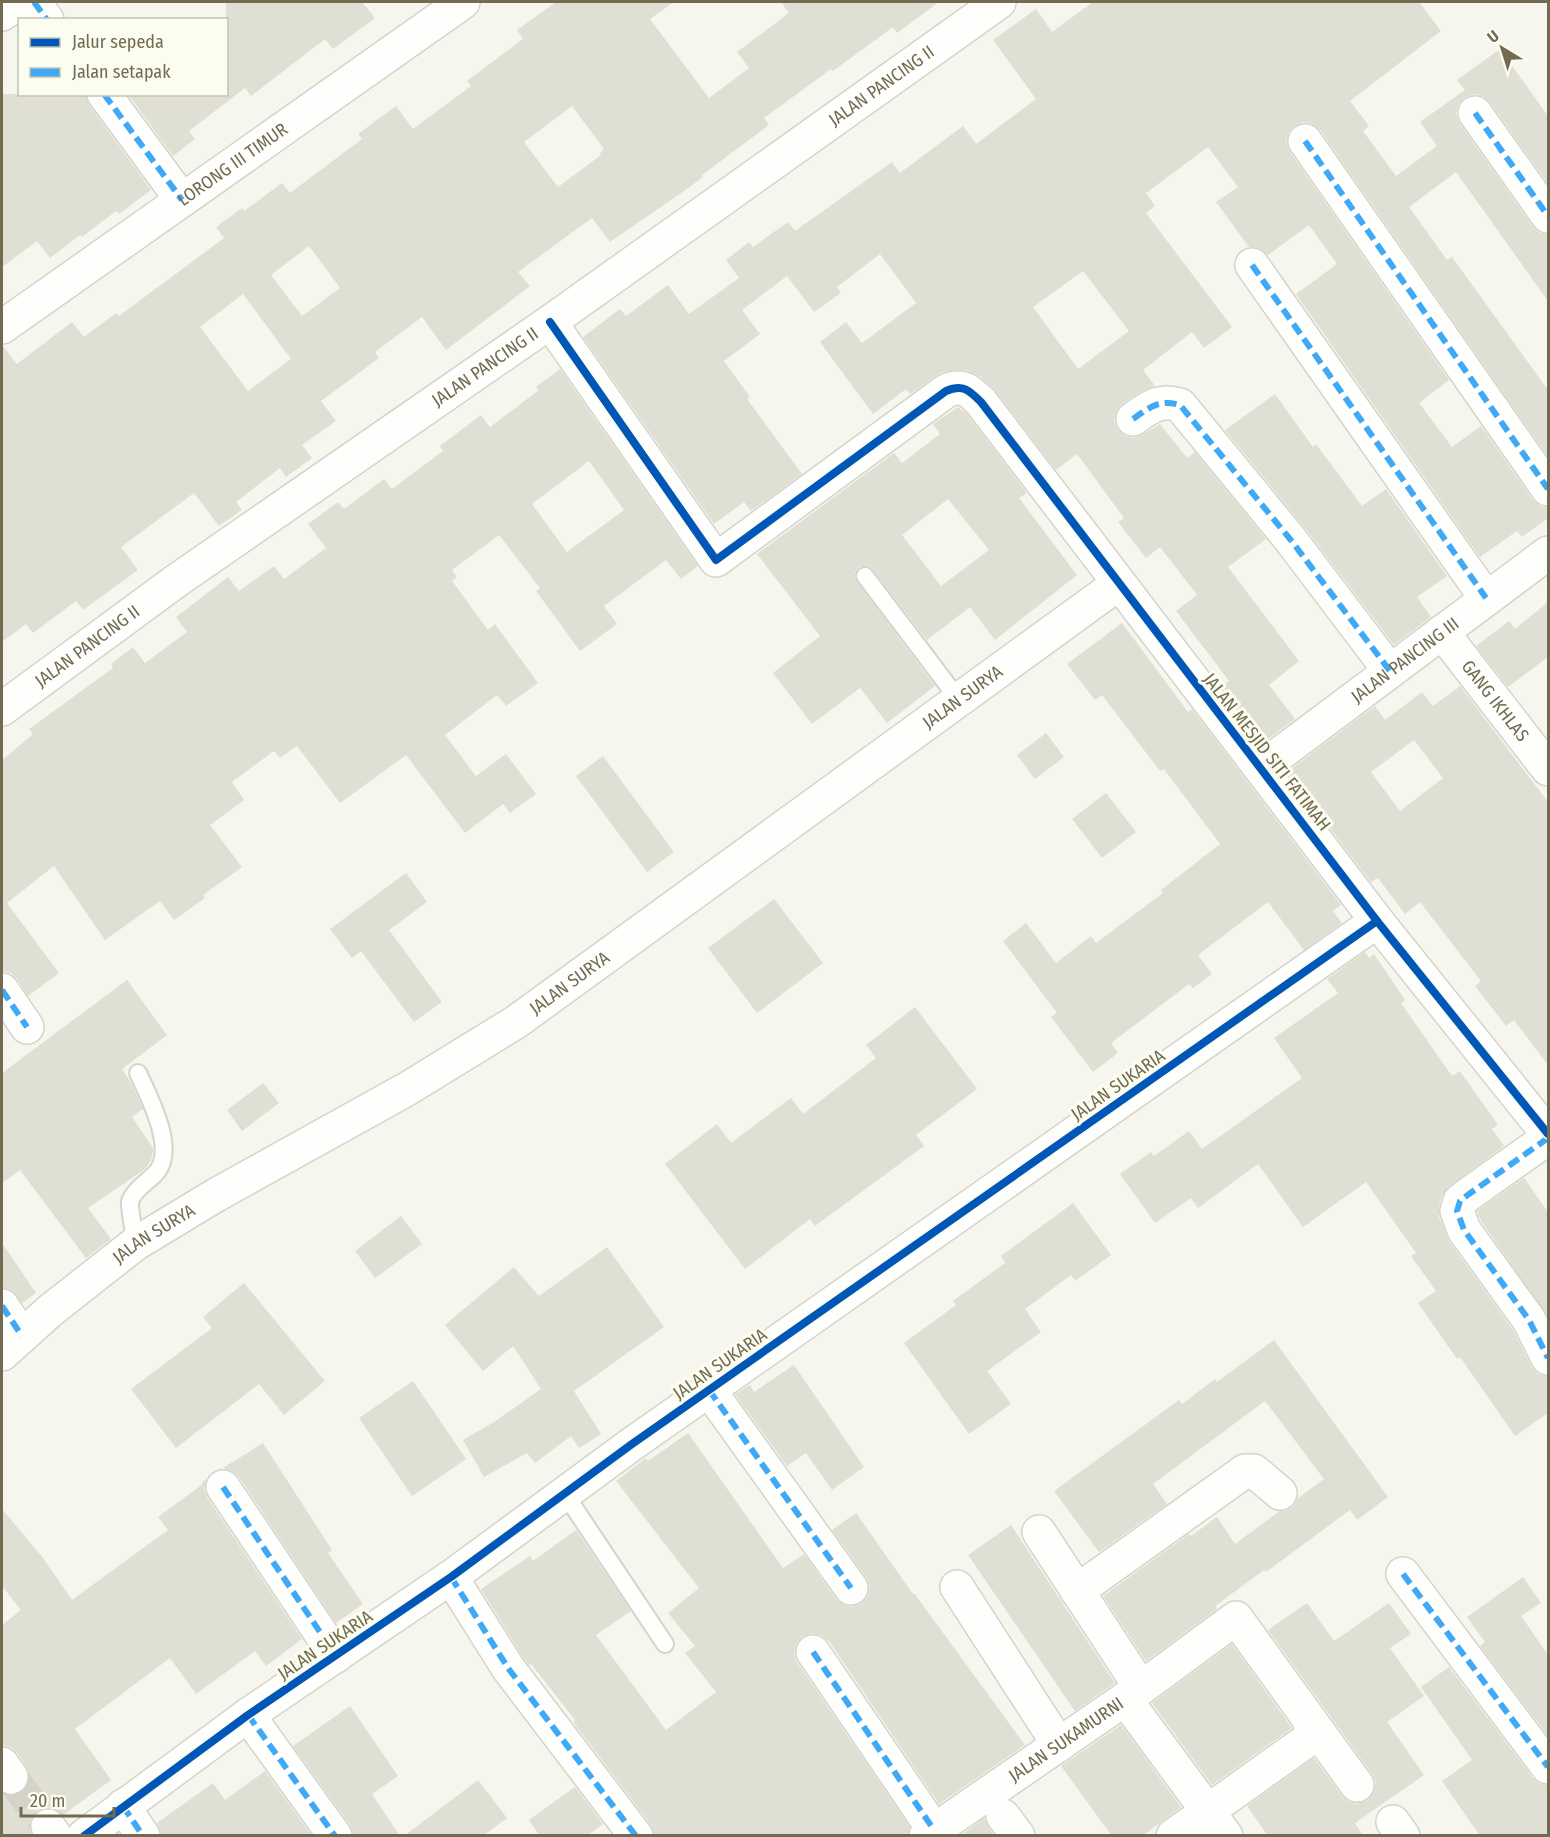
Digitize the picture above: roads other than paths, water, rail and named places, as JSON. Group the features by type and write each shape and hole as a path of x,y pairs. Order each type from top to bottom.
{"street":[{"path":"2,15 20,2"},
{"path":"34,2 46,18"},
{"name":"LORONG III TIMUR","path":"2,327 463,2"},
{"name":"JALAN PANCING II","path":"2,709 186,574 550,322 999,2"},
{"path":"105,96 182,200"},
{"path":"1475,113 1548,216"},
{"path":"1305,141 1548,489"},
{"path":"1252,265 1486,598"},
{"name":"JALAN MESJID SITI FATIMAH","path":"550,322 716,560 946,391 955,387 965,388 981,402 1377,921 1548,1136"},
{"path":"1134,419 1152,406 1167,401 1180,405 1290,539 1390,671"},
{"name":"JALAN PANCING III","path":"1261,768 1548,553"},
{"name":"JALAN SURYA","path":"12,1345 135,1244 216,1195 407,1089 516,1022 1118,584"},
{"name":"GANG IKHLAS","path":"1442,632 1548,769"},
{"name":"JALAN SUKARIA","path":"84,1836 248,1715 451,1577 709,1390 1377,921"},
{"path":"2,990 27,1027"},
{"path":"1548,1136 1460,1201 1457,1211 1464,1230 1529,1320 1548,1358"},
{"path":"2,1306 12,1345"},
{"path":"709,1390 851,1588"},
{"path":"1077,1591 1245,1471 1254,1471 1280,1493"},
{"path":"223,1487 336,1656"},
{"path":"1039,1532 1077,1591 1133,1694 1217,1823"},
{"path":"1403,1574 1548,1767"},
{"path":"451,1577 508,1668 636,1836"},
{"path":"957,1587 1059,1745"},
{"name":"JALAN SUKAMURNI","path":"930,1833 1133,1694 1236,1618 1309,1719"},
{"path":"813,1652 930,1833"},
{"path":"248,1715 335,1836"},
{"path":"1309,1719 1357,1785"},
{"path":"1173,1836 1217,1823 1309,1739 1311,1730 1309,1719"},
{"path":"123,1806 143,1836"}],"lane":[{"path":"865,576 959,700"},
{"path":"135,1244 130,1202 158,1171 164,1155 162,1136 152,1102 138,1073"},
{"path":"565,1494 665,1644"}],"tunnel":[{"path":"11,1777 48,1826"}]}
